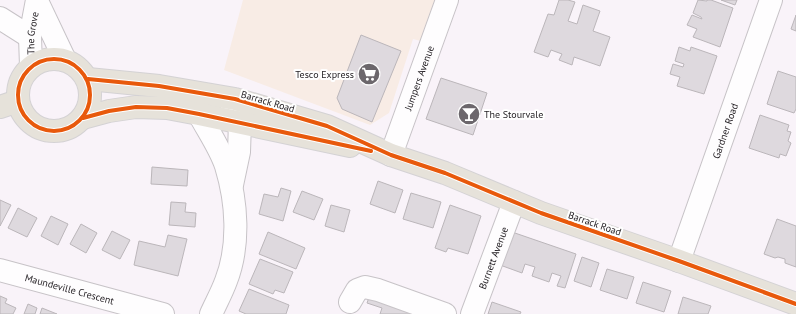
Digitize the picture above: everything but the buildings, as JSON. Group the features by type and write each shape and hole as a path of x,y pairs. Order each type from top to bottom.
{"main road":[{"path":"53,58 65,60 74,64 82,71 88,79 91,89 91,99 83,118 72,127 59,131 45,130 32,125 23,114 9,104 18,88 22,76 31,66 42,60 53,58"},
{"name":"Barrack Road","path":"88,79 159,86 228,98 327,126 391,155 445,173 541,213 796,304"},
{"name":"Barrack Road","path":"83,118 109,111 136,107 167,108 240,122 391,155"}],"street":[{"name":"Jumpers Avenue","path":"391,155 447,0"},
{"name":"Gardner Road","path":"679,261 771,0"},
{"name":"The Grove","path":"31,66 30,37 37,1"},
{"name":"The Grove","path":"37,1 65,60"},
{"path":"0,18 30,37"},
{"path":"228,98 240,122 239,152 232,188"},
{"path":"199,114 225,165 232,188 235,218 234,254 227,280 211,314"},
{"name":"Burnett Avenue","path":"472,314 514,202"},
{"name":"Maundeville Crescent","path":"0,270 163,314"},
{"path":"350,302 357,290 365,287 378,290 445,314"}],"shaded area":[{"path":"243,0 447,0 432,44 413,39 389,113 370,125 224,70"}],"cycle path":[{"path":"47,59 61,59 68,61 80,69 88,81 90,95 88,109 80,121 68,129 61,131 47,131 40,129 28,121 20,109 18,102 18,88 20,81 28,69 40,61 47,59"},
{"path":"88,79 159,86 235,99 327,126 391,155 445,173 541,213 796,304"},
{"path":"83,118 109,111 136,107 167,108 371,151"}],"place":[{"name":"Tesco Express","path":"369,74"},
{"name":"The Stourvale","path":"469,114"}]}
